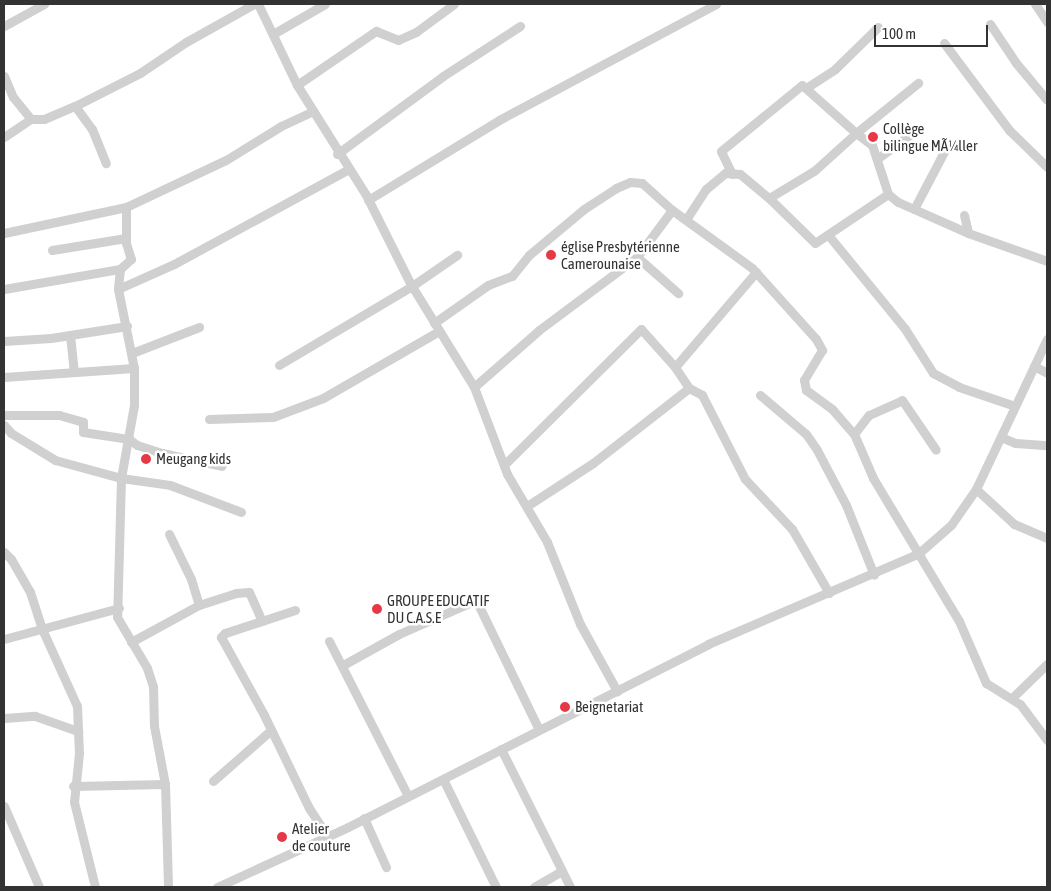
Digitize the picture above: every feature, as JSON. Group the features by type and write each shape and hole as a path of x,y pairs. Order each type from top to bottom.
{"street":[{"path":"4,137 31,120 44,119 75,106 140,73 186,42 254,4"},
{"path":"258,4 296,85 337,154 349,169 368,200 412,286 474,386 504,465 547,542 580,624 617,691"},
{"path":"273,34 325,4"},
{"path":"296,85 379,30 398,40 416,32 454,4"},
{"path":"368,200 499,120 716,4"},
{"path":"1035,4 1047,22"},
{"path":"4,26 39,5"},
{"path":"990,24 1016,63 1047,100"},
{"path":"337,154 443,76 520,26"},
{"path":"806,88 835,69 878,27"},
{"path":"944,43 1008,130 1047,167"},
{"path":"4,76 13,97 31,120"},
{"path":"769,198 814,171 856,133 918,83"},
{"path":"732,174 721,151 802,85 872,146 888,194 914,209 968,233 1047,261"},
{"path":"75,106 92,129 106,163"},
{"path":"4,233 126,207 226,160 281,126 313,111"},
{"path":"877,159 915,131"},
{"path":"914,209 945,150"},
{"path":"118,289 174,264 349,169"},
{"path":"687,218 716,178 725,173 740,174 769,198 815,243 829,236 888,194"},
{"path":"434,323 488,285 512,276 529,255 584,209 616,188 630,182 642,183 672,210 687,218 756,272 822,350 804,380 806,390 832,409 854,434 873,478 959,621 986,683 1020,704 1047,740"},
{"path":"4,289 120,269 131,259 126,238 126,207"},
{"path":"474,386 539,330 637,256 672,210"},
{"path":"964,215 968,233"},
{"path":"829,236 905,330 934,373 959,387 1015,406"},
{"path":"52,250 126,238"},
{"path":"280,365 412,286 457,255"},
{"path":"637,256 678,293"},
{"path":"120,269 118,289 132,353 134,405 121,478 119,608 117,617 153,682 154,726 165,784 168,887"},
{"path":"675,368 756,272"},
{"path":"4,341 127,326"},
{"path":"132,353 199,327"},
{"path":"504,465 641,329 675,368 689,388 702,395 745,479 792,529 829,593"},
{"path":"209,419 273,417 323,398 439,331"},
{"path":"70,334 74,371"},
{"path":"217,887 443,779 708,644 874,575 919,553 951,525 976,489 1047,339"},
{"path":"1034,366 1047,373"},
{"path":"4,377 134,368"},
{"path":"527,506 593,463 689,388"},
{"path":"760,395 806,434 818,450 846,505 874,575"},
{"path":"854,434 869,415 902,400 936,450"},
{"path":"4,415 48,413 84,422 83,432 129,439 137,445 162,453 222,466"},
{"path":"4,425 11,434 55,460 121,478 170,485 241,512"},
{"path":"1001,437 1015,443 1047,445"},
{"path":"976,489 1014,524 1047,538"},
{"path":"169,534 191,579 199,605"},
{"path":"4,552 11,559 30,592 42,629 72,691 78,731 79,759 73,786 81,835 95,887"},
{"path":"131,642 199,605 249,592 262,620"},
{"path":"343,665 399,634 476,600 539,730"},
{"path":"4,639 119,608"},
{"path":"295,610 225,633 221,637 272,730 297,785 327,836"},
{"path":"329,641 343,665 356,697 408,796"},
{"path":"1012,698 1047,664"},
{"path":"4,718 35,716 78,731"},
{"path":"213,781 272,730"},
{"path":"501,749 570,887"},
{"path":"443,779 496,887"},
{"path":"73,786 165,784"},
{"path":"4,806 39,887"},
{"path":"364,818 386,867"},
{"path":"534,887 562,871"}],"place":[{"name":"Collège bilingue MÃ¼ller","path":"873,137"},
{"name":"église Presbytérienne Camerounaise","path":"551,255"},
{"name":"Meugang kids","path":"146,459"},
{"name":"GROUPE EDUCATIF DU C.A.S.E","path":"377,609"},
{"name":"Beignetariat","path":"565,707"},
{"name":"Atelier de couture","path":"282,837"}]}
